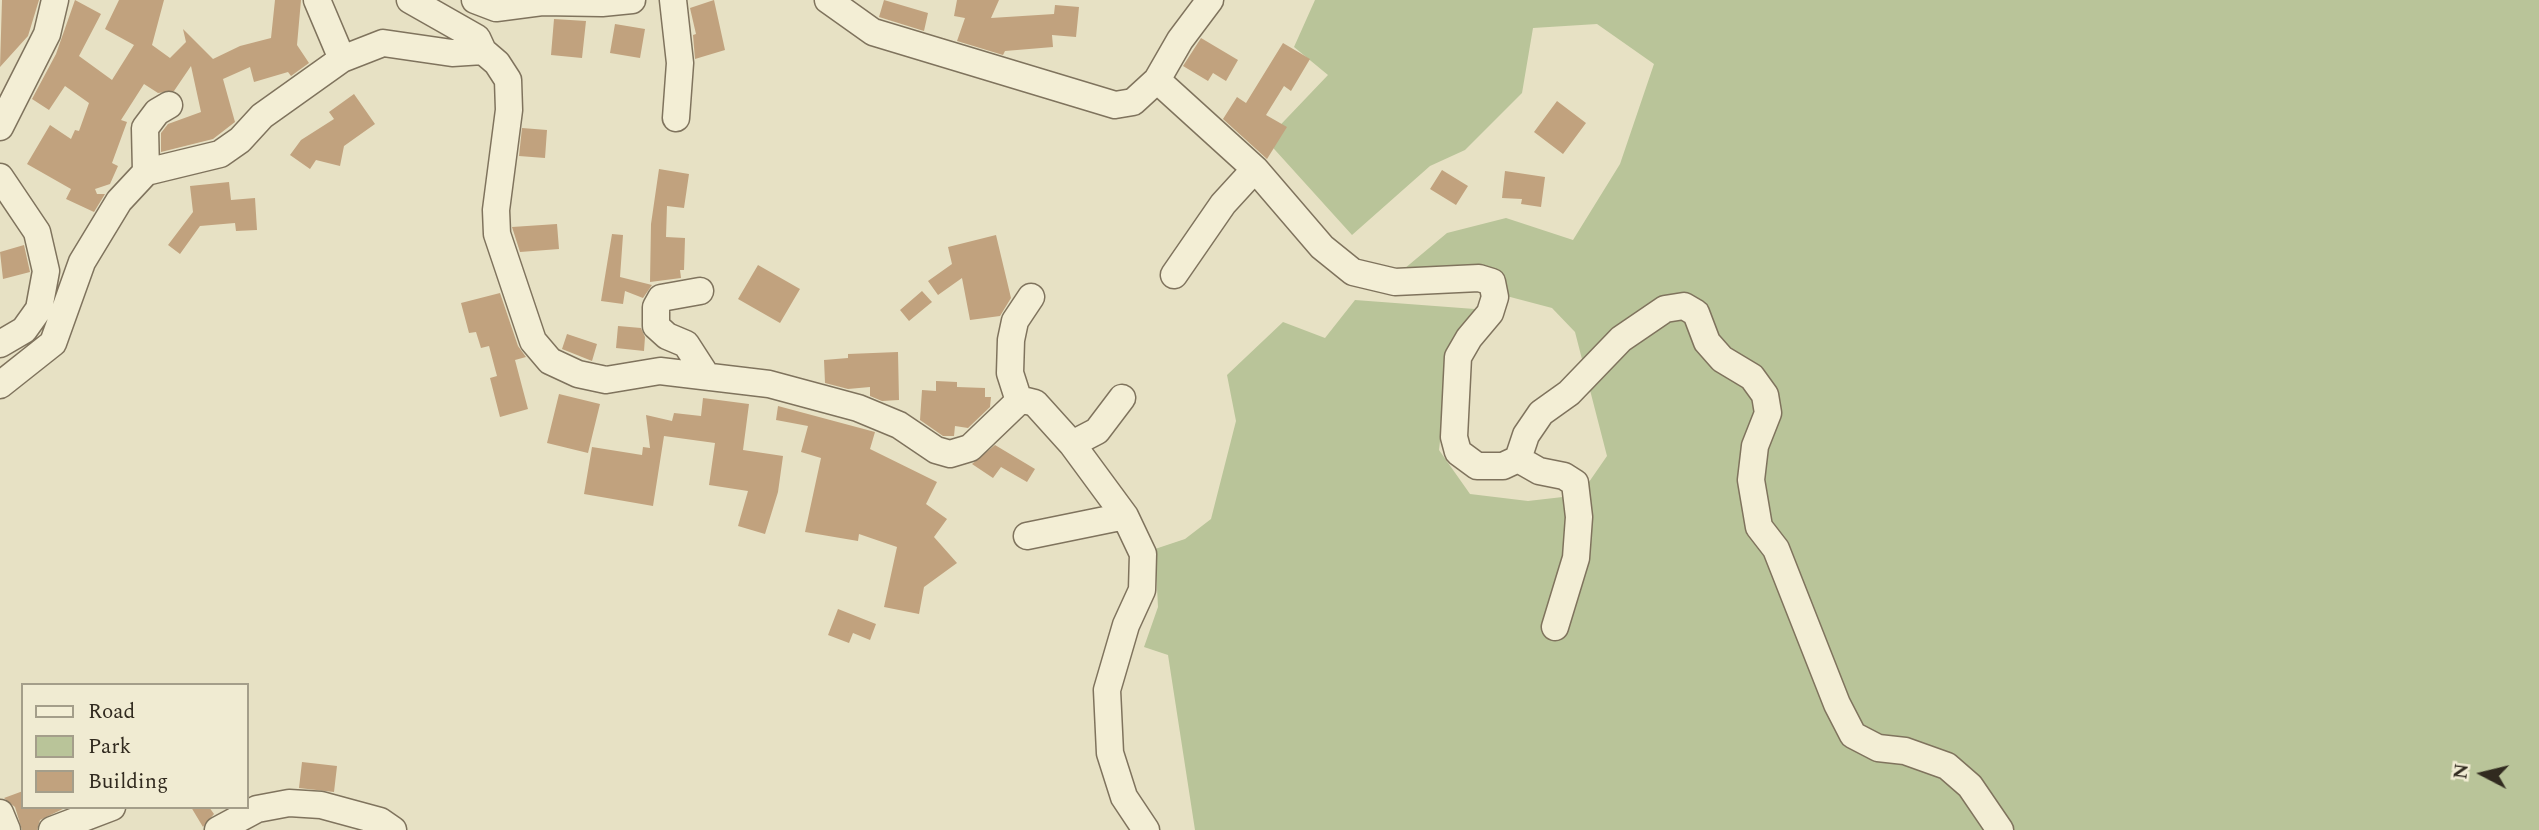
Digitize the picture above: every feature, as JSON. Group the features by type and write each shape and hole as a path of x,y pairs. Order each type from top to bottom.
{"street":[{"path":"0,127 47,34 55,0"},
{"path":"317,0 342,60"},
{"path":"410,0 415,6 477,38 483,51 497,63 508,80 509,110 496,210 498,234 533,341 551,361 578,374 606,380 660,371 769,384 858,408 899,425 936,450 950,454 970,448 1019,401"},
{"path":"475,0 496,8 542,2 603,3 632,0"},
{"path":"673,0 680,63 676,118"},
{"path":"828,0 873,32 1115,104 1133,102 1157,80 1180,40 1210,0"},
{"path":"0,385 52,344 82,262 119,201 146,172 220,154 240,140 262,116 342,60 383,43 406,44 452,53 483,51"},
{"path":"1157,80 1255,169 1322,247 1353,272 1395,282 1479,278 1492,282 1495,297 1490,313 1469,338 1458,357 1454,437 1458,452 1477,466 1503,466 1518,459 1526,435 1541,413 1569,393 1621,339 1665,309 1684,306 1696,313 1707,342 1722,359 1752,377 1765,395 1768,412 1755,446 1751,480 1759,527 1776,549 1837,704 1853,735 1878,748 1905,751 1947,765 1970,786 2000,830"},
{"path":"146,172 145,128 157,112 169,105"},
{"path":"1174,275 1223,204 1255,169"},
{"path":"0,177 37,232 46,271 39,309 24,330 0,344"},
{"path":"700,291 662,298 656,307 656,326 667,336 686,344 706,375"},
{"path":"1019,401 1010,373 1011,340 1015,321 1031,297"},
{"path":"1072,444 1097,431 1122,398"},
{"path":"1019,401 1035,403 1072,444 1125,516 1143,554 1142,590 1126,625 1107,690 1110,752 1125,797 1146,830"},
{"path":"1518,459 1539,471 1564,476 1575,483 1579,517 1577,558 1555,627"},
{"path":"1027,536 1125,516"},
{"path":"218,830 257,809 289,803 321,805 357,814 380,821 393,830"},
{"path":"52,830 108,809"},
{"path":"0,813 8,830"}],"green space":[{"path":"1315,0 2539,0 2539,830 1195,830 1168,655 1144,647 1158,607 1155,549 1185,539 1211,519 1236,421 1227,375 1283,322 1325,338 1355,300 1488,310 1493,327 1482,344 1455,360 1444,406 1439,450 1470,494 1528,501 1580,495 1607,456 1575,332 1552,308 1404,269 1447,233 1506,218 1573,240 1620,164 1654,64 1597,24 1533,28 1522,93 1465,150 1430,166 1352,235 1266,140 1328,75 1294,47"}],"building":[{"path":"2,0 39,0 28,36 0,67"},
{"path":"75,0 101,14 79,56 112,80 134,45 105,29 119,0 164,0 152,45 170,58 186,42 183,29 213,59 240,46 271,38 275,0 301,0 297,45 309,63 291,76 288,72 254,82 250,67 223,79 235,122 213,139 161,152 161,133 168,124 201,112 191,66 174,91 158,93 144,84 121,120 127,122 112,163 118,166 110,184 95,189 97,194 105,194 94,212 66,199 71,189 27,164 50,125 71,139 75,130 79,131 89,103 65,86 49,110 32,99 56,54"},
{"path":"714,0 725,50 695,59 693,35 696,34 690,8"},
{"path":"884,0 928,13 924,31 879,17"},
{"path":"957,0 999,0 991,18 1054,14 1055,5 1079,7 1076,37 1052,35 1053,47 1005,51 1003,55 957,41 965,18 954,16"},
{"path":"554,19 586,21 582,58 551,55"},
{"path":"615,24 645,29 640,58 610,53"},
{"path":"1201,38 1238,60 1226,81 1213,73 1208,81 1183,66"},
{"path":"1283,43 1310,59 1291,91 1284,86 1266,115 1287,127 1267,159 1223,119 1237,97 1246,103"},
{"path":"354,94 375,124 344,146 340,166 316,160 310,169 290,155 301,140 334,119 329,112"},
{"path":"1557,101 1586,123 1563,154 1534,132"},
{"path":"522,128 547,130 545,158 519,156"},
{"path":"659,169 689,174 684,208 667,206 666,237 685,238 684,270 680,270 681,278 650,282 651,224"},
{"path":"1442,170 1468,186 1456,205 1430,189"},
{"path":"1505,171 1545,177 1541,207 1521,204 1522,199 1502,198"},
{"path":"229,182 231,200 255,198 257,230 236,231 235,223 200,226 180,254 168,245 193,212 190,186"},
{"path":"557,224 559,249 520,252 512,227"},
{"path":"612,234 623,235 620,277 652,285 643,298 625,291 623,304 601,301"},
{"path":"996,235 1011,298 1000,316 970,320 962,278 938,295 928,281 952,264 948,247"},
{"path":"24,245 30,272 3,279 0,252"},
{"path":"758,265 800,289 780,323 738,299"},
{"path":"922,291 932,302 909,321 900,310"},
{"path":"500,293 518,346 526,357 515,360 528,409 500,417 490,378 497,376 489,346 481,348 476,332 469,333 461,303"},
{"path":"618,326 641,328 645,337 644,351 616,348"},
{"path":"567,334 597,344 592,361 562,349"},
{"path":"898,352 899,400 882,401 870,396 870,387 848,389 825,383 824,360 848,358 848,354"},
{"path":"936,381 957,382 957,387 985,388 985,397 991,397 990,407 968,428 955,426 954,436 943,436 920,420 922,390 936,391"},
{"path":"559,394 600,404 588,453 547,443"},
{"path":"703,398 749,404 743,450 783,456 778,492 765,534 738,526 748,491 709,485 715,443 664,436 653,506 584,494 592,447 642,455 643,447 650,448 646,415 672,421 674,413 701,416"},
{"path":"778,406 875,432 870,449 937,482 926,504 947,519 934,537 957,563 924,587 919,614 884,607 897,547 859,534 858,541 805,532 821,458 801,452 808,426 776,420"},
{"path":"995,445 1035,469 1027,482 1001,467 993,478 972,464"},
{"path":"838,609 876,624 870,640 853,633 849,643 828,635"},
{"path":"302,762 337,766 334,792 299,788"},
{"path":"21,792 21,809 63,809 40,820 37,830 22,830 15,807 4,798"},
{"path":"192,809 210,809 214,814 203,827"}]}
